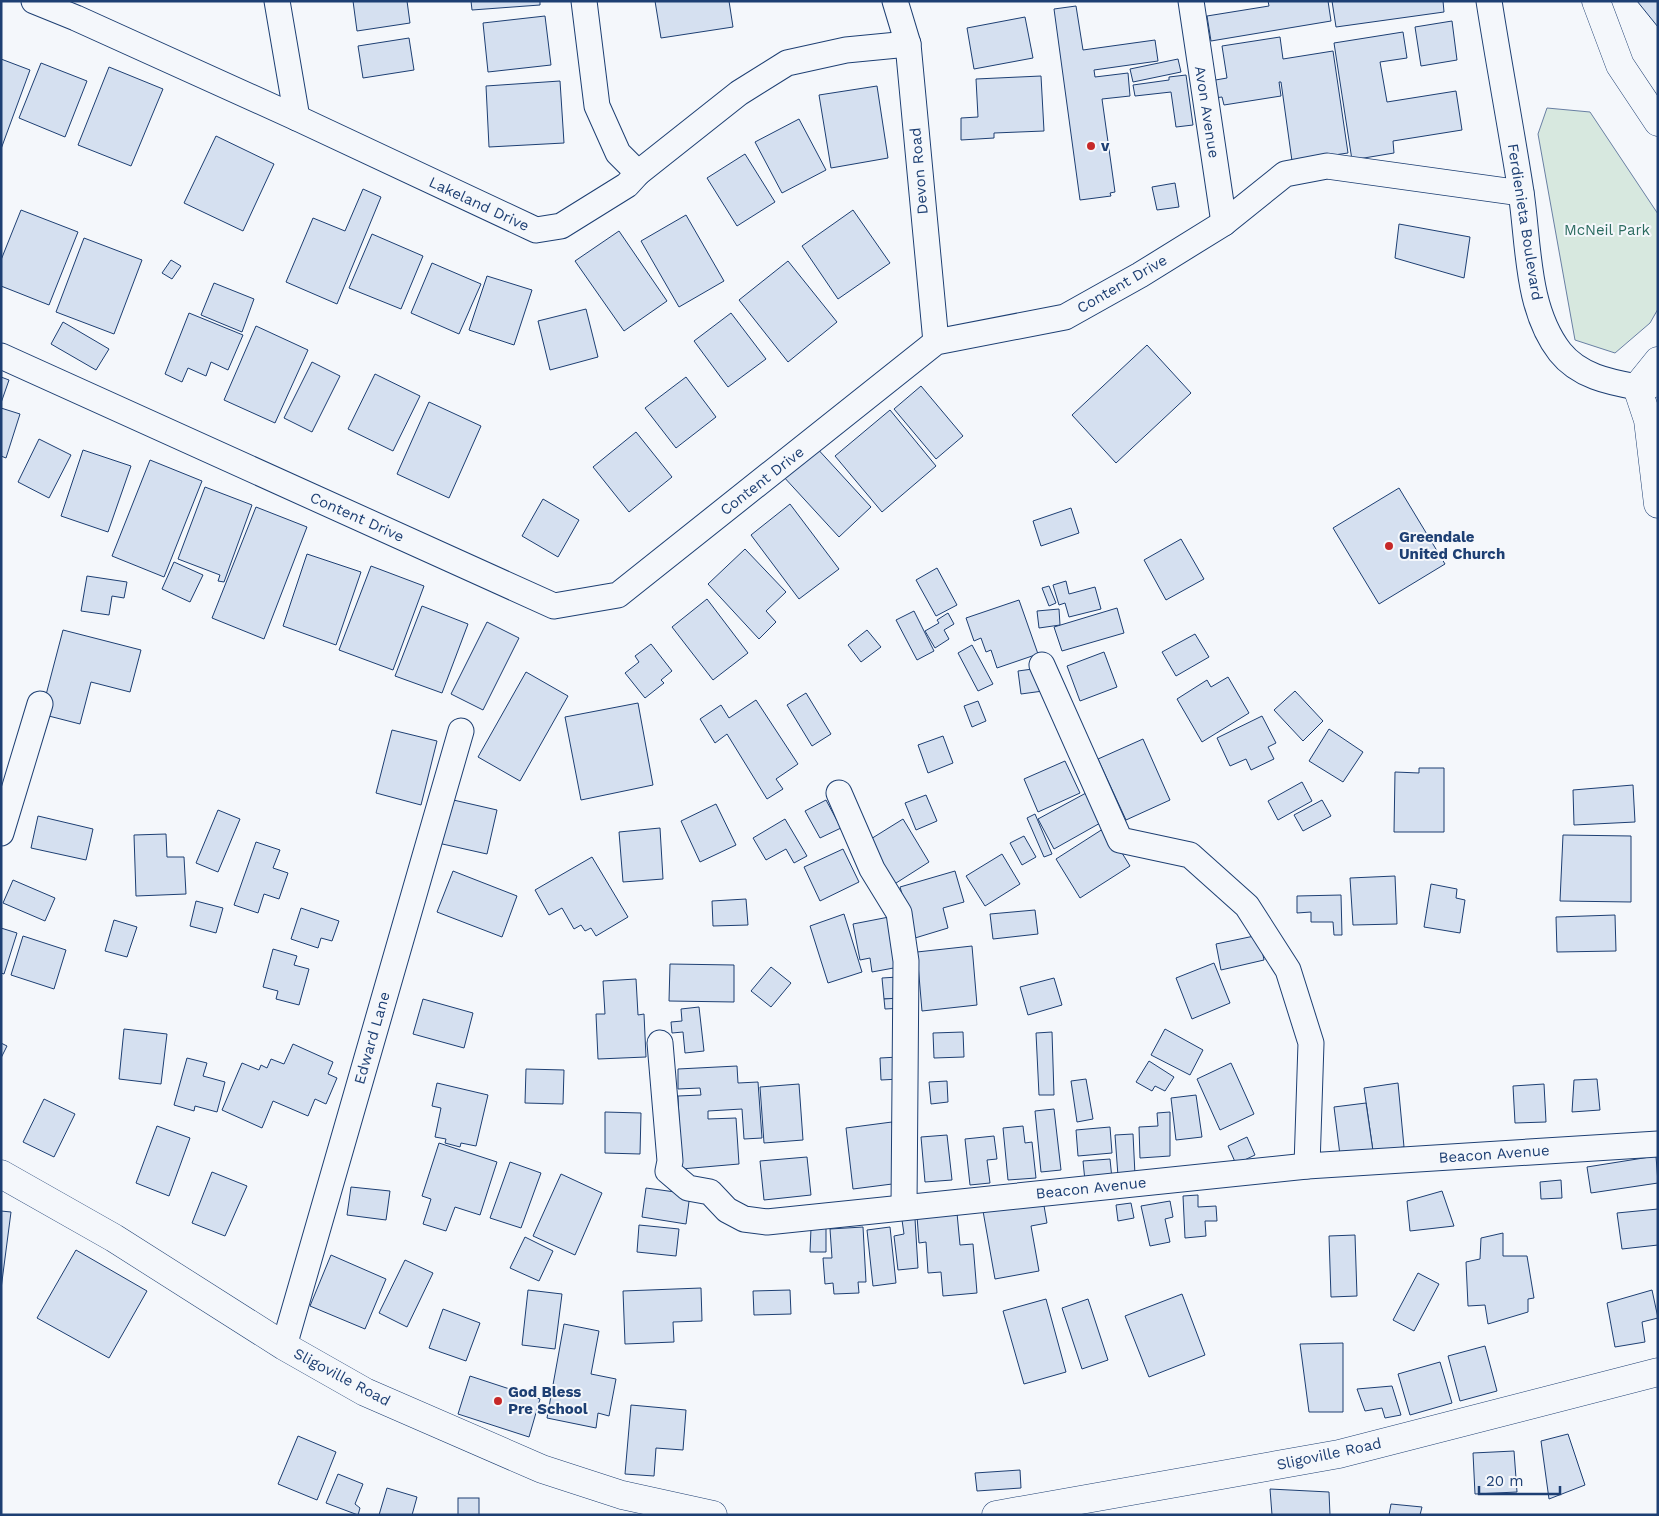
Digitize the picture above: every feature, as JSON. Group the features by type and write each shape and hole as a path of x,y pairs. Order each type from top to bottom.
{"street":[{"name":"Lakeland Drive","path":"34,1 76,18 297,118 536,230 561,226 627,185 638,173 739,93 788,63 846,50 908,44"},
{"path":"277,1 297,118"},
{"path":"584,1 597,106 618,153 638,173"},
{"name":"Devon Road","path":"895,1 908,44 936,342"},
{"name":"Avon Avenue","path":"1191,1 1224,223"},
{"name":"Ferdienieta Boulevard","path":"1489,1 1521,193 1535,296 1543,326 1560,352 1571,363 1602,380 1648,385"},
{"path":"1596,1 1620,66 1658,122"},
{"name":"Content Drive","path":"1,356 554,606 618,595 936,342 1065,318 1140,276 1224,223 1285,174 1327,166 1521,193"},
{"path":"1658,361 1648,385 1648,420 1658,504"},
{"path":"1042,665 1120,840 1190,855 1247,906 1288,970 1311,1043 1307,1166"},
{"path":"1,833 40,704"},
{"name":"Edward Lane","path":"284,1346 461,731"},
{"path":"839,793 872,868 898,914 906,961 904,1207"},
{"name":"Beacon Avenue","path":"660,1043 670,1161 668,1171 688,1188 710,1192 727,1210 744,1219 767,1222 1307,1166 1658,1144"},
{"name":"Sligoville Road","path":"1,1174 114,1238 284,1346 365,1392 542,1468 622,1495 713,1515"},
{"name":"Sligoville Road","path":"996,1515 1339,1454 1658,1372"}],"green space":[{"name":"McNeil Park","path":"1547,108 1590,112 1658,214 1658,309 1650,323 1615,353 1575,340 1538,134"}],"building":[{"path":"353,1 407,1 410,23 357,31"},
{"path":"471,1 540,1 540,5 472,10"},
{"path":"655,1 729,1 733,27 661,38"},
{"path":"1268,1 1328,1 1331,21 1211,41 1207,16 1269,6"},
{"path":"1332,1 1443,1 1444,12 1336,27"},
{"path":"1637,1 1658,1 1658,27"},
{"name":"v","path":"1076,6 1083,50 1155,40 1158,61 1094,70 1095,77 1128,73 1130,96 1102,99 1115,192 1110,193 1111,196 1080,200 1054,9"},
{"path":"545,16 551,65 488,72 483,23"},
{"path":"1025,17 1033,58 974,69 967,28"},
{"path":"1452,21 1457,60 1421,66 1415,27"},
{"path":"1403,32 1407,58 1380,62 1387,102 1456,91 1462,130 1393,141 1394,153 1352,160 1334,43"},
{"path":"1280,37 1283,59 1333,51 1348,153 1292,161 1281,82 1279,82 1281,96 1224,105 1222,97 1207,99 1204,82 1227,78 1222,46"},
{"path":"409,38 414,70 363,78 358,46"},
{"path":"1,59 30,70 1,149"},
{"path":"1178,59 1181,72 1133,82 1130,69"},
{"path":"41,63 87,81 65,137 19,118"},
{"path":"109,67 163,89 131,166 78,145"},
{"path":"1186,75 1193,125 1176,127 1171,92 1135,96 1133,85 1169,80 1169,77"},
{"path":"1041,76 1044,131 994,133 994,138 961,140 961,118 978,117 976,79"},
{"path":"560,81 564,143 489,147 486,86"},
{"path":"877,86 888,158 831,168 819,95"},
{"path":"799,119 826,170 782,193 755,142"},
{"path":"216,136 274,164 243,231 184,203"},
{"path":"745,154 775,202 737,226 707,178"},
{"path":"1175,183 1179,207 1157,210 1152,187"},
{"path":"363,189 381,197 337,304 286,282 313,218 345,231"},
{"path":"21,210 78,232 49,305 1,286 1,260"},
{"path":"853,210 890,263 838,299 802,246"},
{"path":"686,215 724,281 679,307 641,241"},
{"path":"1399,224 1470,237 1464,278 1395,258"},
{"path":"619,231 667,301 624,331 575,261"},
{"path":"372,234 423,256 401,309 349,288"},
{"path":"84,238 142,260 114,334 56,312"},
{"path":"171,260 181,266 172,279 162,273"},
{"path":"788,261 837,322 788,362 739,300"},
{"path":"432,263 481,284 459,334 411,313"},
{"path":"487,276 532,290 514,345 469,330"},
{"path":"214,283 254,299 242,332 201,315"},
{"path":"586,309 598,357 550,370 538,321"},
{"path":"189,313 243,335 228,370 211,362 206,376 188,368 182,382 165,374"},
{"path":"731,313 766,359 728,387 694,341"},
{"path":"63,322 109,349 96,370 51,344"},
{"path":"256,326 308,350 275,423 224,400"},
{"path":"1147,345 1191,393 1116,463 1072,415"},
{"path":"312,362 340,376 312,432 284,418"},
{"path":"375,374 420,396 393,451 348,429"},
{"path":"1,377 9,380 1,403"},
{"path":"686,377 716,417 676,448 645,408"},
{"path":"921,386 963,436 936,459 894,409"},
{"path":"429,402 481,426 449,498 397,474"},
{"path":"1,408 20,414 6,458 1,456"},
{"path":"890,410 936,466 882,512 835,456"},
{"path":"636,432 672,477 629,512 593,467"},
{"path":"39,439 71,455 49,498 18,482"},
{"path":"814,445 871,507 839,537 782,475"},
{"path":"83,450 131,466 108,532 61,516"},
{"path":"150,460 202,481 164,577 112,556"},
{"path":"205,487 252,505 224,582 218,581 220,575 178,559"},
{"name":"Greendale United Church","path":"1399,488 1445,564 1379,604 1333,528"},
{"path":"543,499 579,520 558,557 522,536"},
{"path":"790,504 839,569 799,599 751,535"},
{"path":"256,507 307,527 264,639 212,618"},
{"path":"1071,508 1079,533 1041,546 1033,521"},
{"path":"1181,539 1204,579 1166,600 1144,560"},
{"path":"745,549 786,592 766,611 776,622 759,639 708,584"},
{"path":"307,554 361,572 336,645 283,626"},
{"path":"174,562 203,575 190,602 162,589"},
{"path":"371,566 424,586 393,670 339,650"},
{"path":"937,568 957,605 936,616 916,580"},
{"path":"87,576 127,582 124,598 112,596 109,615 81,611"},
{"path":"1066,581 1069,594 1095,587 1101,609 1069,617 1065,603 1059,605 1053,585"},
{"path":"1049,586 1056,603 1049,606 1042,588"},
{"path":"707,599 748,653 713,680 672,627"},
{"path":"1019,600 1038,654 997,668 991,650 986,652 981,638 974,641 966,618"},
{"path":"422,606 468,624 442,693 395,676"},
{"path":"1117,608 1124,633 1062,651 1054,627"},
{"path":"1059,609 1060,625 1039,628 1037,611"},
{"path":"914,611 934,651 917,660 896,620"},
{"path":"948,613 954,624 944,630 949,639 935,648 925,631 939,623 937,620"},
{"path":"487,622 519,638 483,710 451,694"},
{"path":"63,630 141,650 130,692 91,682 80,724 41,714"},
{"path":"867,630 881,647 861,662 848,645"},
{"path":"1195,634 1209,657 1176,676 1162,652"},
{"path":"651,644 672,671 661,680 664,683 645,698 625,673 639,662 635,656"},
{"path":"972,645 993,684 978,691 958,653"},
{"path":"1104,652 1117,687 1080,701 1067,666"},
{"path":"1040,668 1043,691 1021,694 1018,671"},
{"path":"526,672 568,696 520,781 478,757"},
{"path":"1228,677 1249,713 1202,742 1177,699 1207,680 1211,687"},
{"path":"1295,691 1323,721 1303,741 1274,710"},
{"path":"806,693 831,734 812,746 787,705"},
{"path":"756,700 798,764 776,779 783,789 767,799 727,734 715,743 700,719 721,705 729,718"},
{"path":"978,701 986,721 972,727 964,706"},
{"path":"638,703 653,785 581,800 565,717"},
{"path":"1262,716 1276,743 1268,747 1274,759 1251,770 1246,759 1230,766 1217,738"},
{"path":"1329,729 1363,752 1343,782 1309,761"},
{"path":"392,730 437,741 421,805 376,793"},
{"path":"943,736 953,763 928,773 918,745"},
{"path":"1143,739 1170,800 1126,820 1098,759"},
{"path":"1065,761 1080,793 1038,812 1024,779"},
{"path":"1419,768 1444,768 1444,832 1394,832 1395,772 1419,773"},
{"path":"1302,782 1312,801 1278,820 1268,801"},
{"path":"1633,785 1635,822 1574,825 1573,790"},
{"path":"1086,793 1102,822 1054,849 1038,819"},
{"path":"926,795 937,821 916,830 905,803"},
{"path":"449,799 497,810 487,854 438,843"},
{"path":"826,800 841,828 820,838 805,811"},
{"path":"1322,800 1331,816 1303,831 1294,815"},
{"path":"716,804 736,845 700,862 681,821"},
{"path":"218,810 240,819 218,872 196,863"},
{"path":"1035,814 1052,854 1044,857 1027,818"},
{"path":"38,816 93,829 86,860 31,848"},
{"path":"785,819 807,856 794,863 786,849 766,860 753,838"},
{"path":"903,819 929,862 893,885 866,842"},
{"path":"1106,827 1130,866 1080,898 1056,859"},
{"path":"660,828 663,879 623,882 619,832"},
{"path":"166,834 167,857 184,857 186,894 136,896 134,835"},
{"path":"1563,835 1631,836 1631,902 1560,901"},
{"path":"1024,836 1036,857 1022,865 1010,843"},
{"path":"256,842 280,850 273,868 288,873 279,899 264,894 258,913 234,905"},
{"path":"843,849 859,882 820,901 804,867"},
{"path":"1002,854 1020,884 985,906 966,876"},
{"path":"592,857 628,917 596,936 591,928 585,931 581,925 574,929 562,908 549,915 535,890"},
{"path":"453,871 517,896 502,937 437,912"},
{"path":"955,871 964,902 943,908 948,928 915,938 900,887"},
{"path":"1395,876 1397,924 1353,925 1350,878"},
{"path":"13,880 55,898 45,921 3,903"},
{"path":"1431,884 1457,889 1456,898 1465,900 1460,933 1424,927"},
{"path":"1341,895 1342,935 1334,935 1333,922 1311,922 1311,912 1297,913 1297,896"},
{"path":"746,899 748,925 713,926 712,901"},
{"path":"196,901 223,908 216,933 190,926"},
{"path":"301,908 339,921 332,941 321,938 318,948 291,939"},
{"path":"1035,910 1038,934 993,939 990,914"},
{"path":"844,914 862,972 828,983 810,926"},
{"path":"1615,915 1616,951 1557,952 1556,917"},
{"path":"889,917 899,967 872,972 870,958 860,960 853,924"},
{"path":"114,920 137,927 127,957 105,951"},
{"path":"1,928 17,933 4,974 1,973"},
{"path":"1259,935 1264,960 1221,970 1216,944"},
{"path":"23,936 66,950 54,989 11,975"},
{"path":"972,946 977,1005 922,1011 917,952"},
{"path":"273,949 297,956 294,965 309,969 299,1005 276,999 278,991 263,987"},
{"path":"1214,963 1230,1003 1192,1019 1176,978"},
{"path":"670,964 734,965 734,1002 669,1001"},
{"path":"771,967 791,983 771,1007 751,991"},
{"path":"898,977 899,998 884,999 882,978"},
{"path":"1054,978 1062,1005 1028,1015 1020,987"},
{"path":"636,979 638,1015 644,1014 646,1057 598,1059 596,1014 605,1014 603,981"},
{"path":"899,998 903,1008 885,1009 884,999"},
{"path":"423,999 473,1013 464,1048 413,1034"},
{"path":"699,1007 704,1051 685,1053 683,1032 672,1033 671,1022 682,1021 681,1009"},
{"path":"124,1029 167,1034 161,1084 119,1079"},
{"path":"1165,1029 1203,1050 1190,1075 1151,1055"},
{"path":"963,1032 964,1057 934,1058 933,1033"},
{"path":"1052,1032 1054,1095 1039,1095 1036,1033"},
{"path":"1,1043 7,1046 1,1058"},
{"path":"293,1044 333,1062 328,1074 337,1078 326,1104 315,1099 308,1116 273,1101 262,1128 222,1110 242,1063 259,1070 261,1065 267,1068 271,1059 284,1064"},
{"path":"899,1057 900,1079 881,1080 880,1058"},
{"path":"187,1058 207,1063 203,1076 225,1082 217,1112 195,1106 194,1111 174,1105"},
{"path":"1149,1061 1174,1077 1165,1091 1155,1086 1152,1091 1136,1082"},
{"path":"1231,1063 1254,1114 1220,1130 1197,1079"},
{"path":"737,1066 738,1083 758,1082 762,1138 744,1139 742,1109 708,1111 708,1119 736,1118 739,1164 681,1169 678,1096 701,1095 700,1088 678,1089 678,1069"},
{"path":"526,1069 564,1070 563,1104 525,1103"},
{"path":"1086,1079 1093,1119 1077,1122 1071,1081"},
{"path":"1597,1079 1600,1110 1572,1112 1574,1080"},
{"path":"947,1081 948,1102 931,1104 929,1082"},
{"path":"437,1083 488,1095 476,1146 461,1143 460,1147 445,1143 446,1139 435,1137 441,1108 432,1106"},
{"path":"1398,1083 1404,1147 1373,1151 1364,1088"},
{"path":"799,1084 803,1140 764,1143 760,1087"},
{"path":"1544,1084 1546,1122 1515,1123 1513,1086"},
{"path":"1196,1095 1202,1137 1176,1140 1171,1098"},
{"path":"44,1099 75,1114 54,1157 23,1142"},
{"path":"1366,1103 1373,1151 1340,1155 1334,1107"},
{"path":"1054,1109 1061,1170 1041,1172 1035,1111"},
{"path":"605,1112 641,1113 640,1154 605,1153"},
{"path":"1170,1112 1170,1156 1140,1158 1139,1127 1158,1126 1157,1113"},
{"path":"892,1122 900,1183 853,1189 846,1128"},
{"path":"157,1126 190,1138 169,1196 136,1183"},
{"path":"1023,1126 1025,1143 1032,1142 1036,1178 1008,1180 1003,1128"},
{"path":"1110,1127 1112,1153 1078,1156 1076,1130"},
{"path":"1133,1134 1135,1175 1118,1176 1115,1135"},
{"path":"947,1135 952,1180 925,1182 921,1137"},
{"path":"994,1136 997,1159 987,1160 990,1183 970,1185 965,1139"},
{"path":"1247,1137 1255,1155 1236,1164 1228,1146"},
{"path":"439,1143 497,1162 480,1215 455,1207 446,1231 423,1224 431,1199 422,1196"},
{"path":"1656,1156 1658,1183 1591,1193 1587,1167"},
{"path":"807,1157 811,1195 764,1200 760,1161"},
{"path":"1110,1159 1112,1179 1085,1181 1083,1161"},
{"path":"510,1162 541,1173 521,1228 490,1218"},
{"path":"212,1172 247,1186 225,1236 192,1223"},
{"path":"561,1174 602,1193 575,1255 533,1236"},
{"path":"1561,1180 1562,1198 1541,1199 1540,1182"},
{"path":"351,1187 390,1191 386,1220 347,1215"},
{"path":"646,1188 690,1194 686,1224 642,1217"},
{"path":"1442,1191 1454,1226 1410,1231 1407,1201"},
{"path":"1198,1195 1198,1207 1216,1206 1217,1221 1205,1221 1206,1236 1185,1238 1183,1196"},
{"path":"1043,1200 1047,1223 1031,1226 1039,1271 995,1279 983,1211"},
{"path":"1170,1201 1173,1217 1165,1219 1170,1242 1150,1246 1141,1206"},
{"path":"1131,1203 1134,1218 1118,1221 1116,1205"},
{"path":"1658,1209 1658,1245 1622,1249 1617,1213"},
{"path":"1,1211 11,1212 1,1289"},
{"path":"957,1213 960,1245 973,1244 977,1293 943,1296 941,1272 928,1273 926,1242 919,1243 917,1216"},
{"path":"915,1219 918,1268 898,1270 894,1236 904,1234 902,1220"},
{"path":"639,1225 679,1229 676,1256 637,1252"},
{"path":"863,1227 866,1282 858,1282 859,1293 834,1294 833,1283 825,1284 823,1258 832,1258 830,1229"},
{"path":"890,1227 896,1283 873,1286 867,1230"},
{"path":"811,1228 826,1228 826,1252 810,1252"},
{"path":"1503,1233 1503,1256 1527,1256 1534,1298 1528,1299 1528,1312 1488,1324 1485,1305 1468,1306 1466,1262 1480,1259 1481,1238"},
{"path":"1355,1235 1357,1296 1331,1297 1329,1236"},
{"path":"525,1237 553,1251 539,1281 510,1268"},
{"path":"76,1250 147,1291 109,1358 37,1318"},
{"path":"331,1255 386,1279 365,1329 310,1306"},
{"path":"405,1260 433,1273 407,1327 379,1313"},
{"path":"1418,1273 1439,1284 1414,1331 1393,1320"},
{"path":"701,1288 702,1321 673,1322 674,1342 625,1344 623,1291"},
{"path":"528,1290 562,1294 555,1349 522,1345"},
{"path":"790,1290 791,1314 754,1315 753,1291"},
{"path":"1652,1290 1658,1318 1642,1322 1645,1342 1615,1347 1607,1303"},
{"path":"1182,1294 1205,1355 1149,1377 1125,1316"},
{"path":"1046,1299 1066,1372 1024,1384 1003,1311"},
{"path":"1088,1299 1108,1360 1082,1369 1062,1308"},
{"path":"443,1309 480,1323 466,1361 429,1348"},
{"path":"564,1324 599,1331 591,1374 616,1379 609,1416 598,1413 596,1428 547,1418"},
{"path":"1343,1343 1343,1412 1309,1412 1300,1344"},
{"path":"1485,1346 1497,1391 1460,1401 1448,1356"},
{"path":"1440,1362 1452,1403 1410,1415 1398,1374"},
{"path":"470,1376 540,1399 529,1437 458,1414"},
{"path":"1392,1386 1401,1415 1385,1418 1382,1408 1365,1411 1357,1389"},
{"path":"631,1405 686,1410 683,1450 656,1448 654,1476 625,1474"},
{"path":"1568,1434 1585,1485 1549,1499 1541,1441"},
{"path":"298,1436 336,1452 317,1500 278,1484"},
{"path":"1514,1451 1517,1492 1475,1494 1473,1453"},
{"path":"1020,1470 1021,1488 977,1491 975,1473"},
{"path":"338,1474 363,1484 355,1504 360,1508 358,1515 326,1503"},
{"path":"387,1488 417,1497 412,1515 379,1515"},
{"path":"1270,1489 1329,1492 1330,1515 1272,1515"},
{"path":"458,1498 479,1498 479,1515 458,1515"},
{"path":"1391,1504 1422,1507 1420,1515 1389,1515"}],"place":[{"name":"v","path":"1091,146"},
{"name":"Greendale United Church","path":"1389,546"},
{"name":"God Bless Pre School","path":"498,1401"}]}
